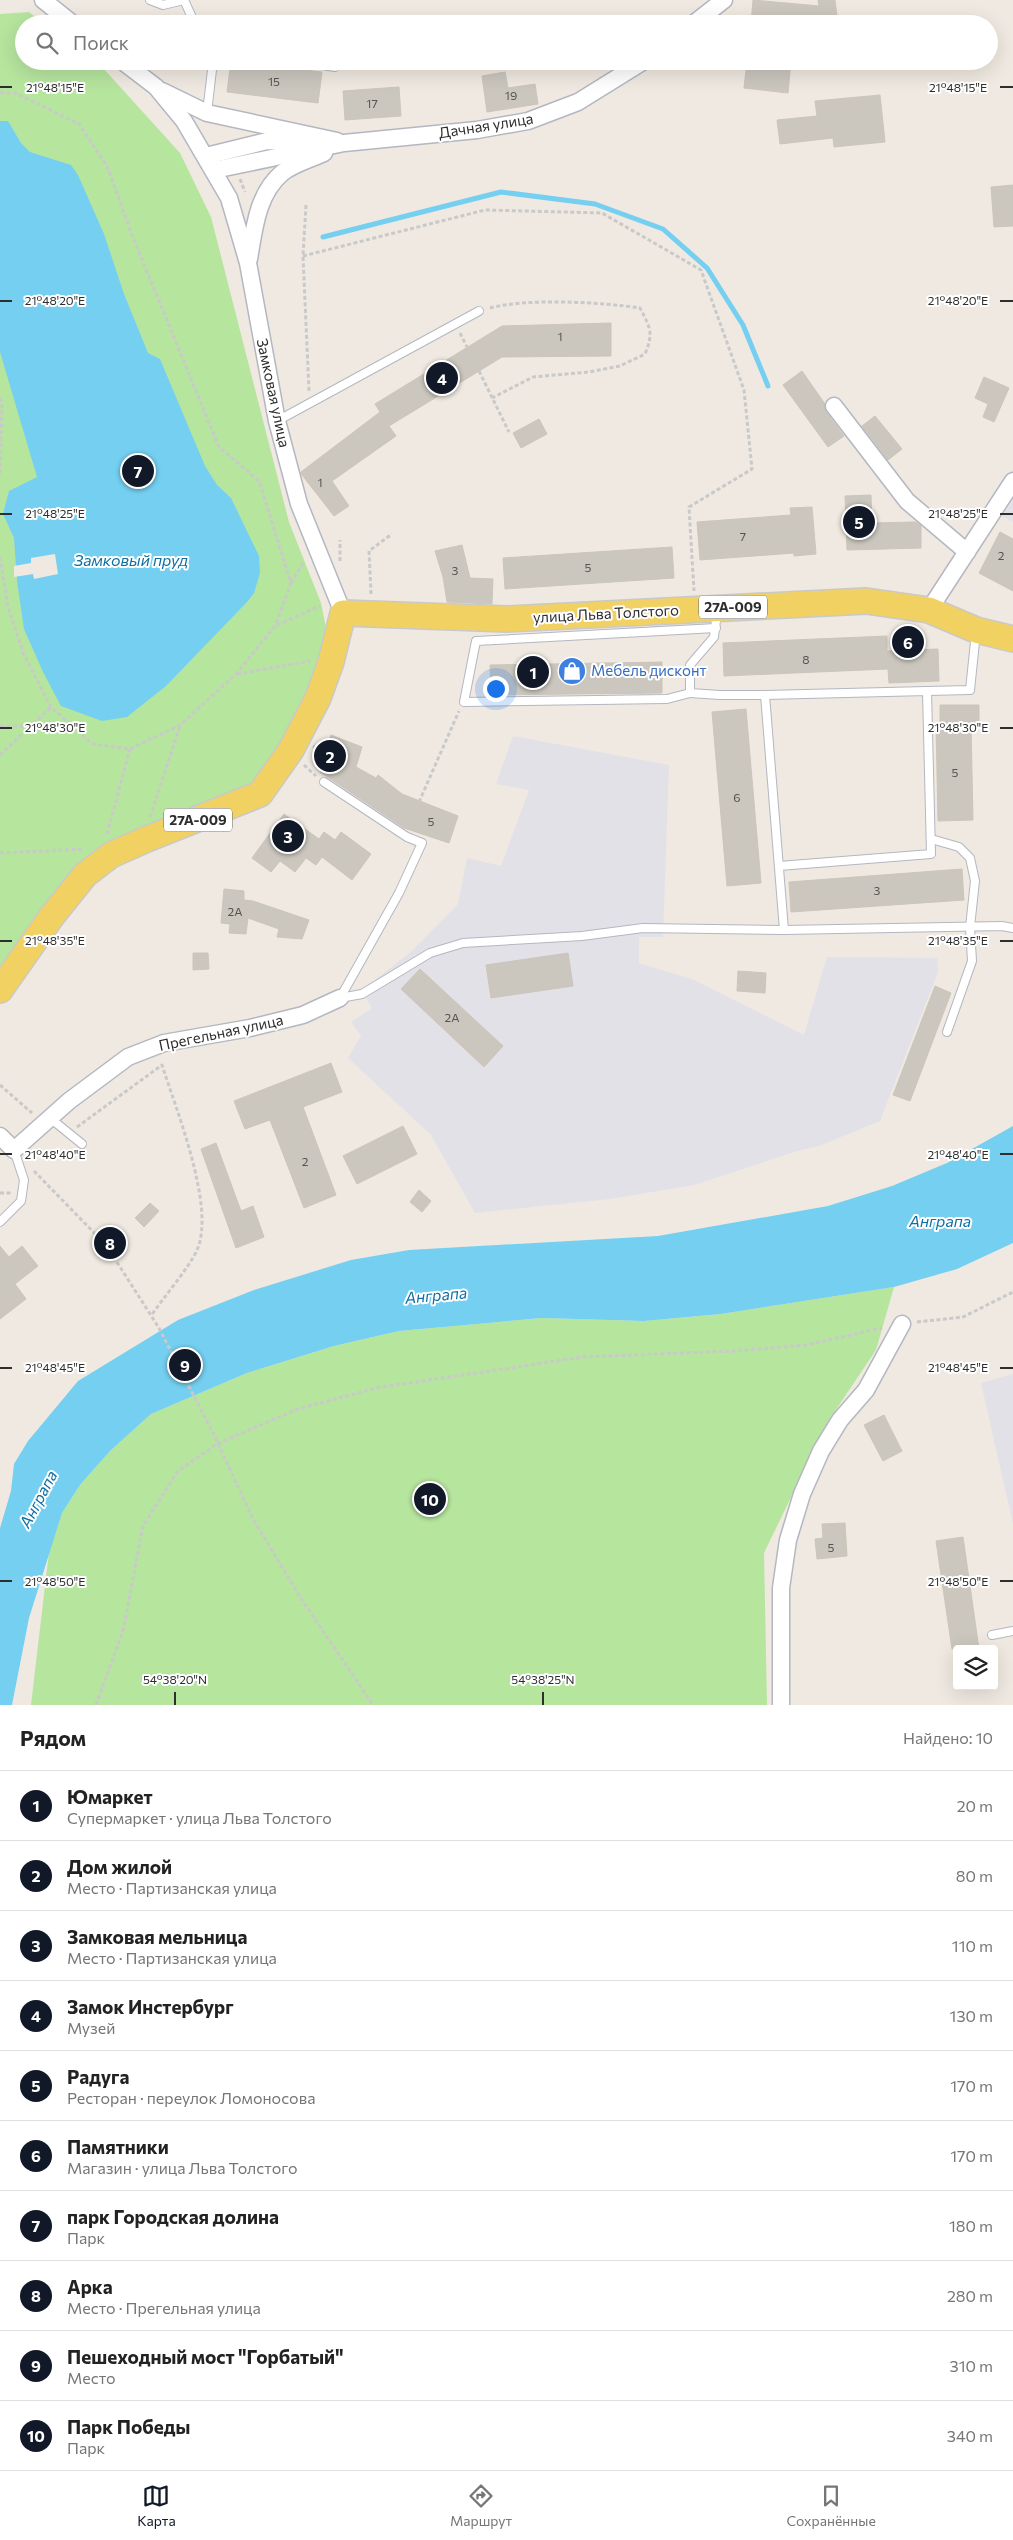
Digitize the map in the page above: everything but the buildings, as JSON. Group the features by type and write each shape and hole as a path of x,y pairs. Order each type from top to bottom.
{"main road":[{"name":"улица Льва Толстого","path":"332,609 507,619 709,615 866,601 929,610 976,630 1013,639"},
{"name":"27А-009","path":"0,990 57,909 85,875 111,855 260,794 292,750 318,698 332,662 332,609"}],"street":[{"path":"42,0 61,15"},
{"path":"705,15 724,0"},
{"name":"Дачная улица","path":"133,70 156,88 184,121 210,163"},
{"name":"Дачная улица","path":"210,163 235,166 344,143 477,130 528,121 578,102 630,70"},
{"name":"Дачная улица","path":"156,88 207,114 344,143"},
{"name":"Дачная улица","path":"210,163 267,141 344,143"},
{"name":"Дачная улица","path":"248,263 255,219 265,196 282,174 344,143"},
{"name":"Замковая улица","path":"210,163 229,198 248,263 277,421 299,504 332,609"},
{"path":"834,406 907,501 967,552"},
{"path":"929,610 1013,482"},
{"name":"Прегельная улица","path":"14,1150 69,1100 128,1057 164,1043 250,1028 303,1015 340,998"},
{"path":"0,1136 14,1150"},
{"path":"781,1705 781,1588 788,1540 802,1494 821,1451 840,1420 866,1390 902,1324"}],"lane":[{"path":"150,0 164,5 184,0 191,15"},
{"path":"207,114 212,70"},
{"path":"277,421 479,311"},
{"path":"690,693 690,665 704,651 714,637 709,615 476,641 464,702 667,699 690,693 720,696 970,690 976,630"},
{"path":"779,866 931,854 927,691"},
{"path":"765,695 784,930"},
{"path":"324,782 407,837 422,843 399,893 340,998"},
{"path":"931,838 959,847 970,858 976,881 970,927 972,960 947,1032"},
{"path":"340,998 362,994 430,953 463,943 582,936 643,928 784,930 1002,926 1013,928"},
{"path":"47,1121 68,1133 82,1144"},
{"path":"0,1222 21,1201 24,1180 14,1150"},
{"path":"992,1634 1013,1631"}],"path":[{"path":"0,92 15,93 79,124 106,166 132,235 219,448 259,481 291,583"},
{"path":"235,166 255,219"},
{"path":"306,205 303,256 310,404"},
{"path":"303,256 485,210 602,213 701,270 744,390 752,469 689,507 709,615"},
{"path":"479,311 493,307 545,302 617,304 640,308 649,326 651,339 645,354 620,366 589,372 533,377 492,398"},
{"path":"479,371 509,432"},
{"path":"0,398 2,403 0,476"},
{"path":"372,602 369,551 392,534"},
{"path":"340,540 340,548"},
{"path":"0,557 8,607 24,655 51,707 93,744 130,749 180,725 211,694 236,674 275,626 291,583 303,563"},
{"path":"275,626 332,609"},
{"path":"236,674 311,661"},
{"path":"419,802 464,702"},
{"path":"0,755 51,707"},
{"path":"147,826 180,725"},
{"path":"0,726 31,726"},
{"path":"311,744 326,753"},
{"path":"106,839 130,749"},
{"path":"301,763 324,782"},
{"path":"0,853 94,849"},
{"path":"68,1133 162,1065 194,1168 204,1211 198,1249 150,1316"},
{"path":"0,1085 47,1121"},
{"path":"14,1150 106,1245 159,1328 215,1437 253,1519 302,1600 373,1705"},
{"path":"96,1705 123,1631 143,1526 178,1472 217,1444 295,1410 376,1388 583,1358 733,1351 806,1344 902,1324 963,1317 1013,1292"}],"shaded area":[{"path":"1013,500 1013,522 1002,516"},
{"path":"513,736 669,765 663,937 639,937 639,963 694,980 804,1035 827,957 937,958 938,972 880,1121 819,1146 797,1151 694,1185 610,1199 475,1213 431,1135 348,1058 361,1036 351,1022 372,1008 361,991 412,951 458,904 467,858 501,866 529,790 496,784"},
{"path":"1013,1374 1013,1524 981,1383"}],"green space":[{"path":"29,12 33,15 15,15 15,70 105,70 180,153 211,217 289,522 321,603 326,628 320,667 305,705 260,781 223,798 161,820 95,853 52,898 0,968 0,14"},
{"path":"894,1287 876,1350 827,1423 764,1553 767,1705 31,1705 49,1552 62,1513 80,1485 110,1451 151,1414 247,1373 334,1346 399,1331 542,1318 644,1321 721,1314"}],"water":[{"name":"Замковый пруд","path":"0,121 8,121 21,143 30,152 71,165 78,175 104,234 124,294 148,353 160,359 205,466 217,485 231,498 259,556 260,573 254,593 247,602 166,686 127,717 102,721 61,706 24,629 17,581 14,538 3,514 9,491 37,477 0,352"},
{"name":"Анграпа","path":"1013,1126 1013,1243 957,1269 894,1287 721,1314 644,1321 542,1318 399,1331 334,1346 247,1373 151,1414 110,1451 80,1485 62,1513 29,1618 12,1705 0,1705 0,1528 11,1491 14,1464 28,1441 78,1381 178,1320 254,1290 351,1260 409,1250 658,1236 828,1206 892,1186 947,1163"}],"pier":[{"path":"55,554 58,574 34,579 33,574 14,577 14,566 31,563 31,558"}],"waterway":[{"path":"323,237 501,192 595,204 663,229 707,268 743,325 768,386"}],"place":[{"name":"Замок Инстербург","path":"442,378"},
{"name":"парк Городская долина","path":"138,471"},
{"name":"Радуга","path":"859,522"},
{"name":"Памятники","path":"908,642"},
{"name":"Мебель дисконт","path":"572,671"},
{"name":"Юмаркет","path":"533,672"},
{"name":"Дом жилой","path":"330,756"},
{"name":"Замковая мельница","path":"288,836"},
{"name":"Арка","path":"110,1243"},
{"name":"Пешеходный мост \"Горбатый\"","path":"185,1365"},
{"name":"Парк Победы","path":"430,1499"}]}
